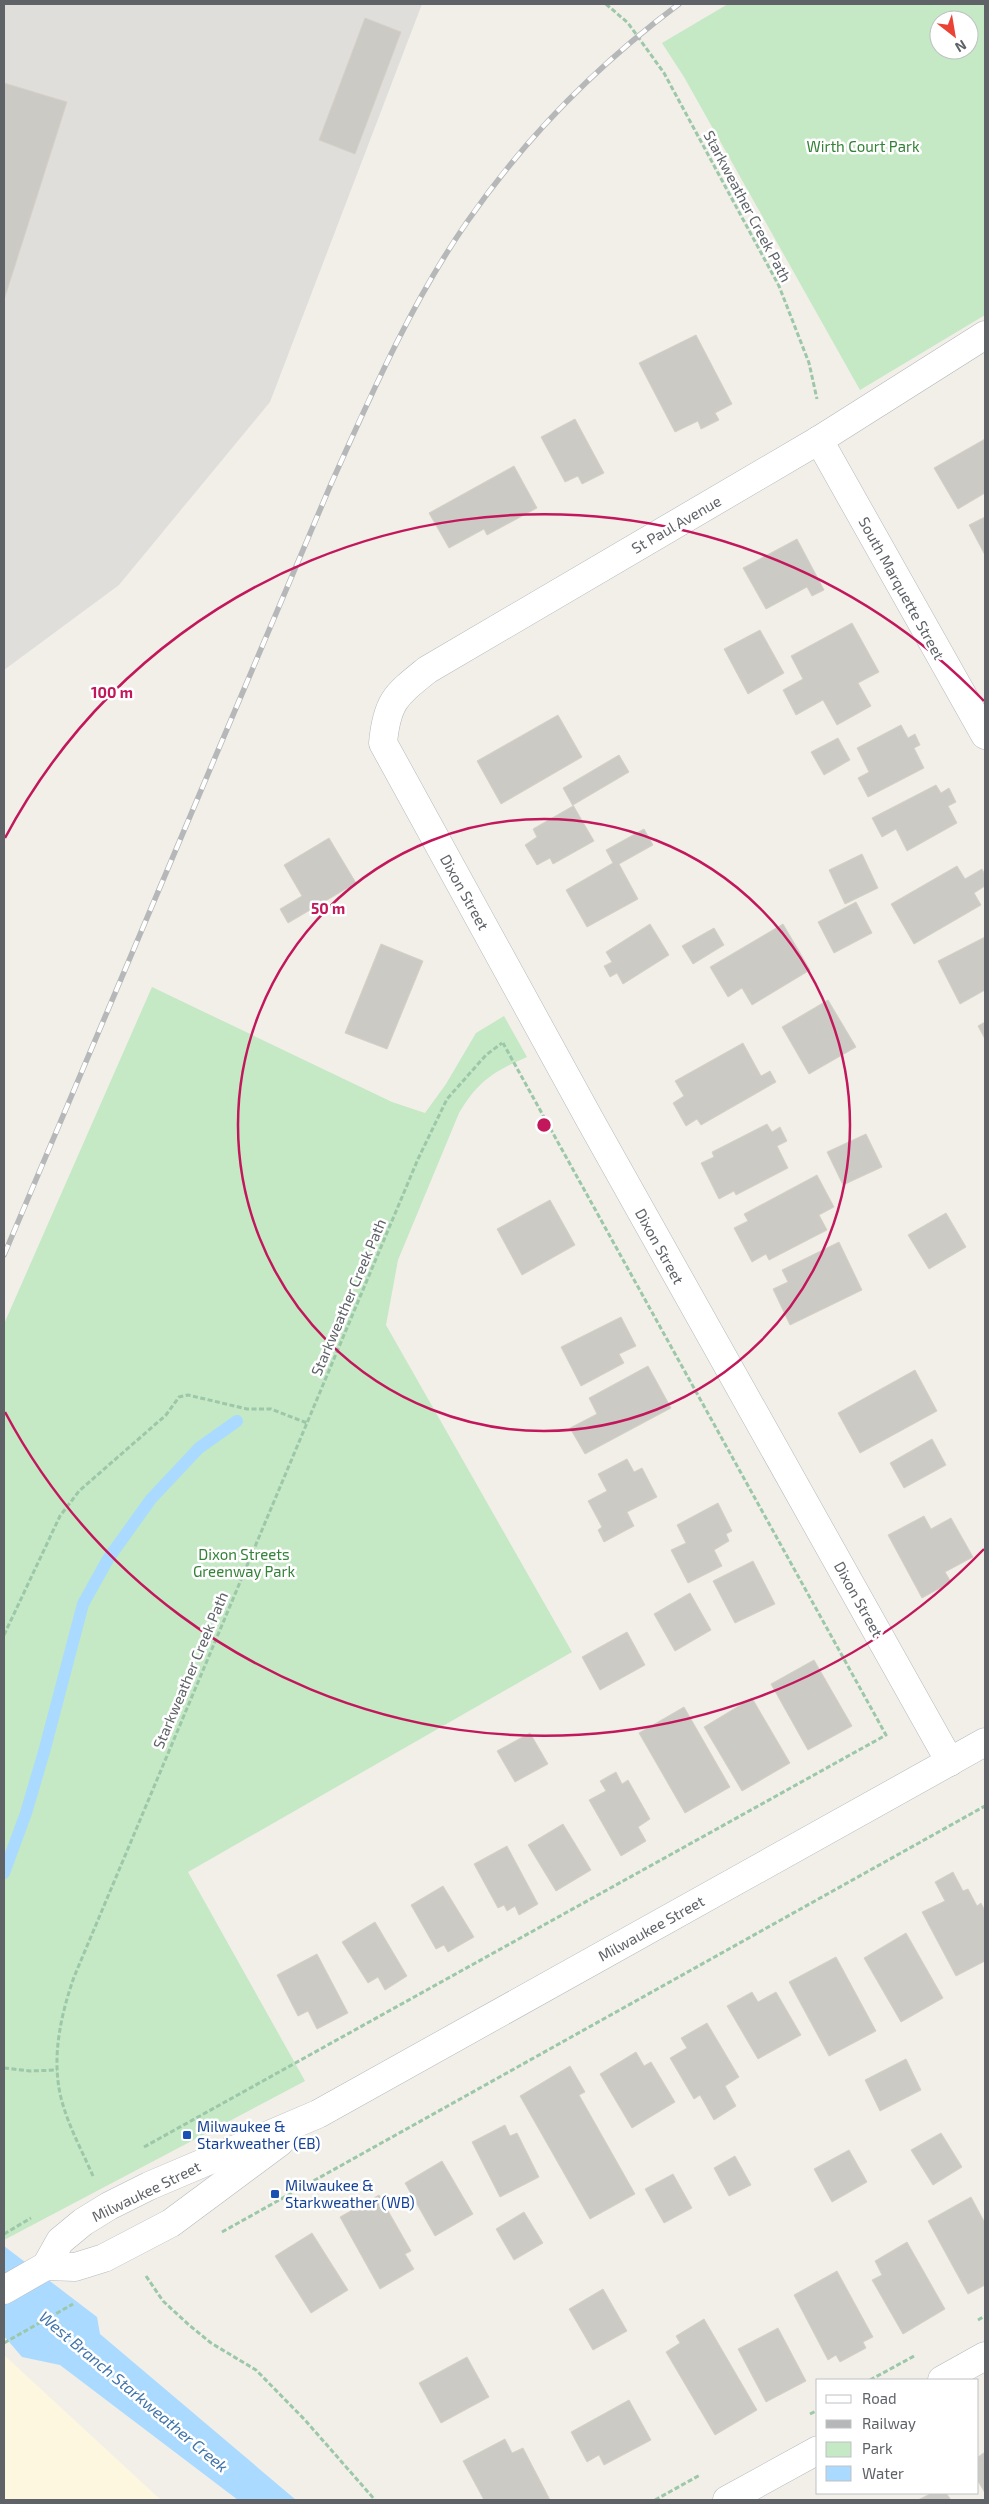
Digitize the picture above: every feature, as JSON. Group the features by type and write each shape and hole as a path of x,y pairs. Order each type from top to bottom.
{"street":[{"name":"St Paul Avenue","path":"385,726 388,714 398,693 427,670 819,440 985,335"},
{"name":"South Marquette Street","path":"819,440 985,736"},
{"name":"Dixon Street","path":"385,726 383,743 595,1129 950,1762"},
{"name":"Milwaukee Street","path":"318,2114 171,2223 104,2258 75,2267 46,2266 60,2241 83,2222 109,2206 149,2186 318,2114 985,1742"},
{"path":"4,2290 46,2266"},
{"path":"944,2379 985,2356"},
{"path":"727,2500 816,2451"}],"path":[{"name":"Starkweather Creek Path","path":"606,4 628,23 664,73 779,286 809,363 816,397 824,414 819,440"},
{"name":"Starkweather Creek Path","path":"102,2171 93,2176 63,2105 57,2070 61,2015 74,1977 418,1158 447,1099 486,1055 535,1019"},
{"path":"136,2151 886,1735 502,1043"},
{"path":"4,1635 60,1516 79,1491 166,1415 180,1397 188,1395 246,1409 271,1409 307,1424"},
{"path":"222,2232 985,1806"},
{"path":"4,2068 30,2071 57,2070"},
{"path":"4,2234 25,2222"},
{"path":"154,2271 146,2276 163,2301 211,2343 256,2370 305,2420 375,2500"},
{"path":"4,2343 74,2304"}],"shaded area":[{"path":"4,4 422,4 270,402 119,585 4,670"},
{"path":"4,2355 161,2500 4,2500"}],"green space":[{"name":"Wirth Court Park","path":"728,4 985,4 985,315 860,390 684,77 662,43"},
{"name":"Dixon Streets Greenway Park","path":"152,987 392,1102 425,1113 446,1084 476,1033 504,1016 527,1057 505,1067 488,1078 473,1093 459,1113 398,1260 386,1325 572,1652 188,1872 305,2081 4,2240 4,1324"}],"water":[{"name":"West Branch Starkweather Creek","path":"4,2246 97,2317 100,2334 296,2500 238,2500 60,2365 22,2357 4,2336"}],"building":[{"path":"365,18 401,32 355,154 319,140"},
{"path":"4,83 67,102 4,300"},
{"path":"696,335 732,404 715,413 719,420 701,429 698,421 675,432 639,363"},
{"path":"575,419 604,473 582,484 578,476 565,482 541,437"},
{"path":"985,439 985,493 958,509 934,468"},
{"path":"514,466 537,508 487,535 484,529 449,548 429,513"},
{"path":"985,517 985,555 969,525"},
{"path":"797,539 824,590 812,596 807,587 766,609 743,568"},
{"path":"852,623 879,672 858,683 871,706 837,725 823,700 796,715 783,690 803,679 791,656"},
{"path":"760,630 784,673 748,694 724,649"},
{"path":"558,715 582,757 501,804 477,761"},
{"path":"901,725 908,738 915,734 920,745 914,748 924,768 868,797 858,778 869,772 857,748"},
{"path":"838,738 850,760 824,775 811,752"},
{"path":"619,755 629,772 573,805 594,841 553,864 550,858 537,865 525,845 537,837 533,829 573,806 563,788"},
{"path":"936,785 941,793 949,788 956,802 948,806 957,823 907,851 896,829 882,837 872,818"},
{"path":"644,829 653,845 619,864 638,899 587,927 566,890 613,863 606,850"},
{"path":"329,838 356,883 288,923 280,909 302,896 284,865"},
{"path":"862,854 878,888 845,904 829,870"},
{"path":"957,866 965,879 982,869 985,875 985,886 974,893 981,905 914,944 891,904"},
{"path":"856,902 872,933 834,953 818,922"},
{"path":"650,924 669,955 623,984 617,973 610,977 604,966 612,962 606,952"},
{"path":"783,924 810,970 752,1005 742,988 728,997 710,967"},
{"path":"714,928 724,945 693,964 682,946"},
{"path":"985,937 985,990 960,1004 938,961"},
{"path":"381,944 423,961 387,1049 345,1033"},
{"path":"828,1000 856,1047 809,1074 782,1027"},
{"path":"985,1022 985,1039 978,1026"},
{"path":"743,1043 761,1076 770,1071 776,1082 701,1125 697,1119 686,1126 673,1103 684,1096 675,1081"},
{"path":"767,1124 772,1132 780,1127 787,1141 777,1146 788,1168 736,1195 734,1191 719,1199 701,1163 714,1157 712,1152"},
{"path":"866,1134 882,1167 843,1185 827,1152"},
{"path":"817,1175 834,1207 819,1215 827,1230 769,1260 766,1254 752,1262 734,1228 748,1221 744,1214"},
{"path":"550,1200 575,1245 522,1275 497,1229"},
{"path":"946,1213 966,1247 929,1269 908,1235"},
{"path":"839,1242 862,1290 790,1325 773,1289 788,1282 782,1270"},
{"path":"621,1317 636,1346 619,1354 624,1363 581,1386 561,1347"},
{"path":"648,1366 671,1408 585,1454 570,1428 597,1414 589,1398"},
{"path":"915,1370 937,1411 860,1453 838,1413"},
{"path":"932,1439 946,1465 904,1488 890,1463"},
{"path":"627,1459 634,1472 642,1468 657,1497 627,1512 634,1526 604,1542 598,1530 602,1527 588,1501 607,1491 598,1474"},
{"path":"718,1503 732,1531 726,1534 729,1541 714,1550 722,1566 688,1583 671,1550 686,1543 677,1525"},
{"path":"924,1516 931,1529 951,1518 973,1557 945,1572 951,1582 922,1598 888,1535"},
{"path":"753,1561 775,1604 735,1623 713,1581"},
{"path":"690,1593 711,1630 675,1651 654,1614"},
{"path":"627,1632 645,1665 600,1690 582,1657"},
{"path":"814,1660 852,1726 808,1750 771,1684"},
{"path":"752,1698 790,1763 742,1791 704,1727"},
{"path":"684,1707 730,1787 685,1813 639,1733"},
{"path":"530,1733 548,1764 515,1782 497,1751"},
{"path":"616,1772 622,1784 628,1780 650,1819 638,1827 646,1841 621,1856 589,1800 606,1791 600,1781"},
{"path":"563,1824 591,1870 556,1891 528,1845"},
{"path":"507,1846 538,1904 519,1915 515,1906 507,1911 504,1905 498,1908 474,1864"},
{"path":"953,1872 963,1891 968,1889 977,1906 981,1903 985,1911 985,1961 956,1976 922,1912 945,1901 935,1882"},
{"path":"443,1886 474,1937 448,1952 444,1945 436,1949 411,1905"},
{"path":"375,1922 407,1976 385,1990 378,1977 368,1983 342,1942"},
{"path":"906,1933 943,1998 901,2022 864,1958"},
{"path":"317,1954 348,2013 317,2029 308,2011 298,2016 277,1975"},
{"path":"836,1957 876,2031 829,2056 789,1982"},
{"path":"752,1992 758,2002 776,1992 801,2035 758,2059 727,2006"},
{"path":"707,2023 739,2077 725,2086 736,2106 714,2120 700,2095 694,2099 670,2058 687,2048 681,2038"},
{"path":"636,2052 644,2066 651,2062 675,2102 632,2128 600,2074"},
{"path":"906,2059 921,2090 880,2111 865,2080"},
{"path":"570,2066 585,2092 579,2095 635,2194 590,2219 520,2096"},
{"path":"505,2125 510,2136 517,2133 539,2177 500,2197 472,2142"},
{"path":"941,2133 962,2167 933,2185 911,2150"},
{"path":"849,2150 867,2182 832,2202 814,2169"},
{"path":"735,2156 751,2185 729,2196 714,2168"},
{"path":"442,2161 473,2214 435,2236 405,2183"},
{"path":"673,2174 692,2208 664,2223 645,2189"},
{"path":"379,2195 411,2251 405,2254 414,2269 380,2289 340,2217"},
{"path":"971,2197 985,2223 985,2285 968,2294 928,2221"},
{"path":"524,2212 543,2243 514,2260 496,2229"},
{"path":"312,2233 348,2290 311,2313 275,2256"},
{"path":"907,2242 945,2309 903,2334 872,2280 882,2275 875,2261"},
{"path":"837,2271 873,2337 863,2342 866,2348 840,2362 836,2355 828,2360 794,2295"},
{"path":"603,2289 627,2331 593,2350 569,2309"},
{"path":"704,2319 757,2410 715,2435 666,2352 680,2343 676,2336"},
{"path":"778,2328 806,2381 766,2402 738,2349"},
{"path":"467,2357 489,2397 441,2423 419,2383"},
{"path":"629,2400 651,2440 604,2465 599,2455 587,2462 571,2432"},
{"path":"505,2439 512,2453 523,2448 550,2500 484,2500 463,2461"},
{"path":"985,2452 985,2493 979,2483 979,2456"},
{"path":"930,2494 947,2494 951,2500 918,2500"}],"waterway":[{"path":"4,1873 26,1813 44,1752 83,1604 108,1559 151,1499 199,1448 237,1421"}],"railway":[{"path":"4,1255 331,484 377,383 410,317 467,222 513,161 538,132 591,78 619,52 679,4"}],"place":[{"name":"Milwaukee & Starkweather (EB)","path":"187,2135"},
{"name":"Milwaukee & Starkweather (WB)","path":"275,2194"}]}
